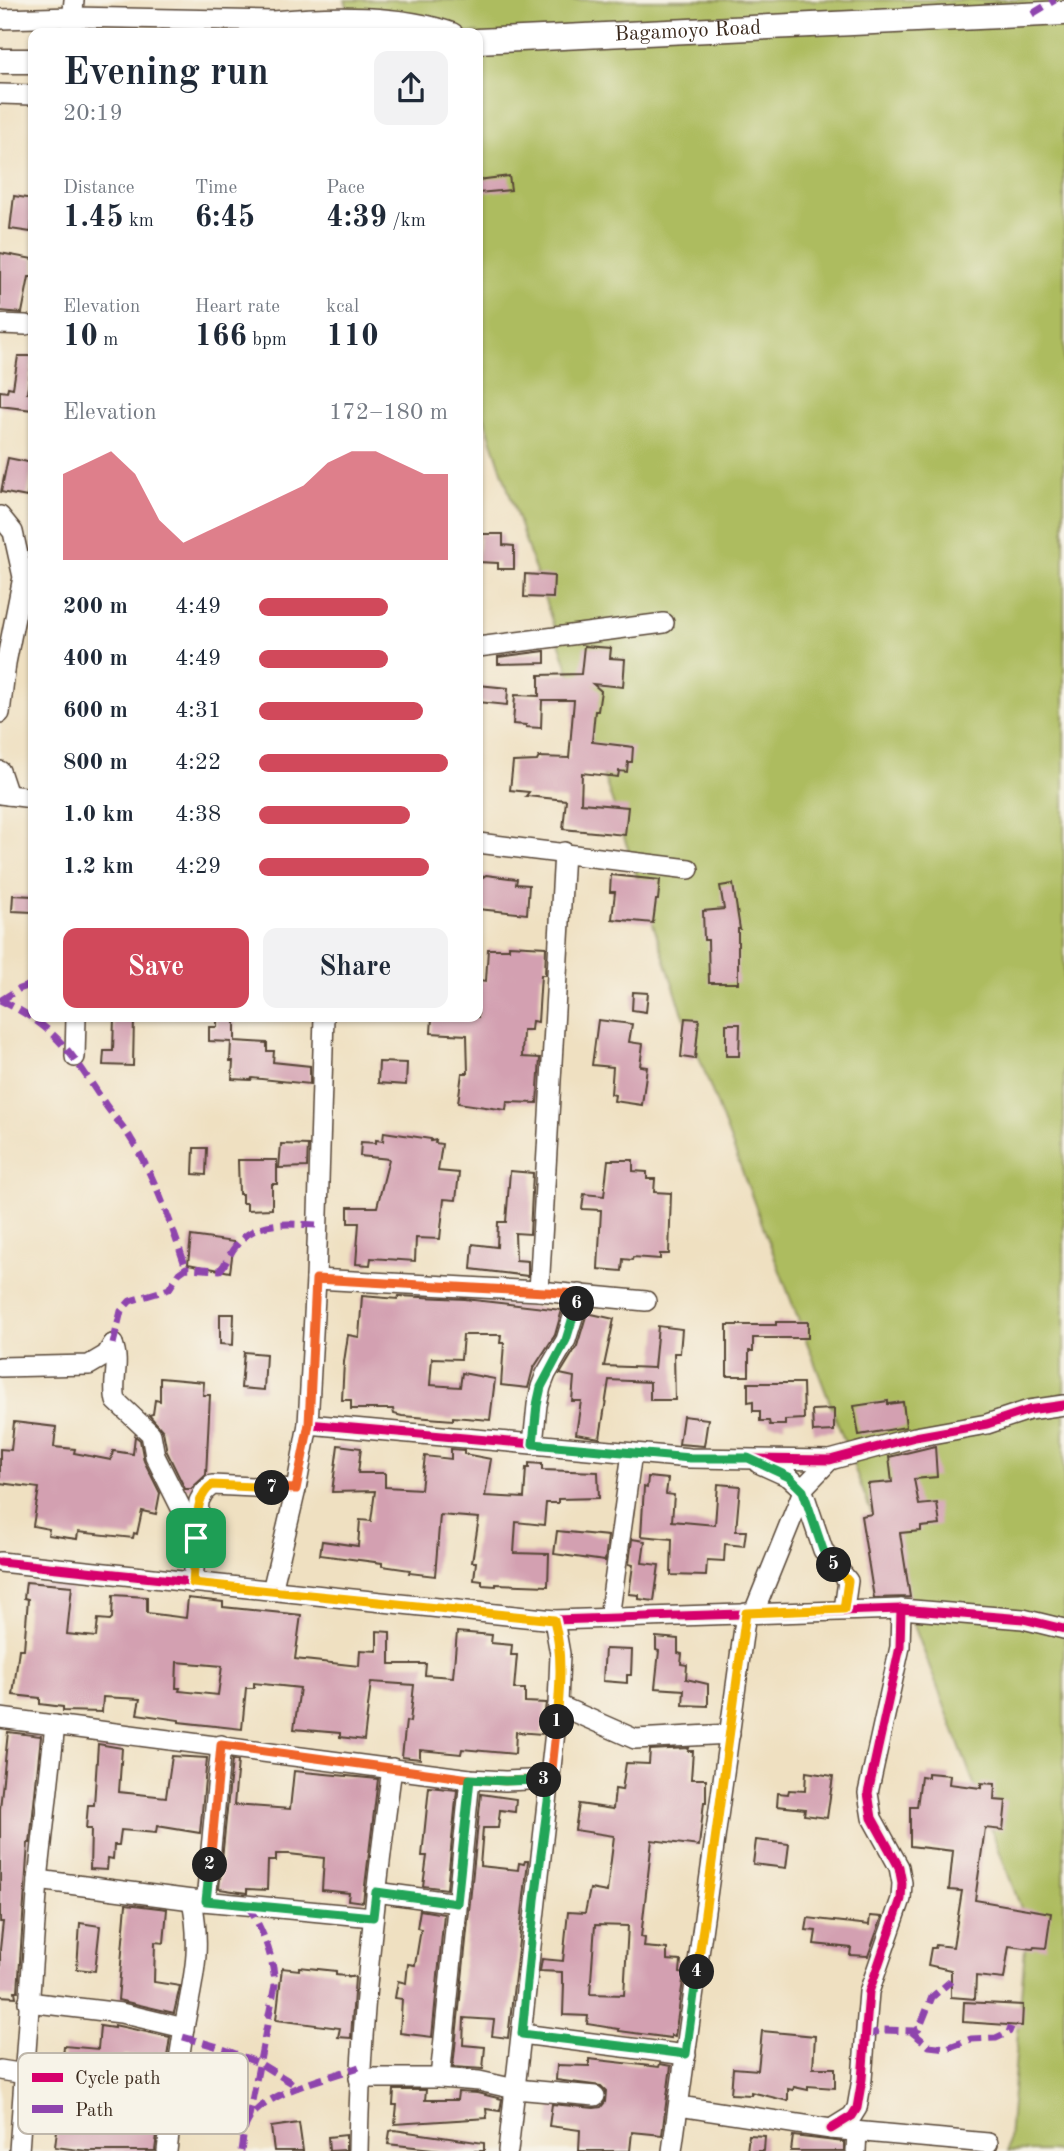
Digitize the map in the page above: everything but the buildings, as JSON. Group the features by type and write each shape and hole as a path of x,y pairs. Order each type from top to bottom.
{"main road":[{"name":"Bagamoyo Road","path":"483,41 1064,13"},
{"path":"0,61 28,61"}],"street":[{"path":"0,19 73,17 274,21 306,18 402,21 440,28"},
{"path":"0,94 28,95"},
{"path":"0,324 26,325"},
{"path":"0,516 13,532 23,577 6,663 0,713"},
{"path":"483,646 664,623"},
{"path":"0,771 4,794 28,797"},
{"path":"483,844 690,869"},
{"path":"539,1291 564,852"},
{"path":"75,1057 76,1022"},
{"path":"272,1591 309,1424 324,1022"},
{"path":"316,1279 539,1291 646,1301"},
{"path":"533,1444 541,1387 566,1340 580,1294"},
{"path":"0,1367 89,1365 105,1356 113,1344 118,1361 116,1401 151,1434 155,1456 196,1538"},
{"path":"309,1424 690,1458 801,1461 830,1460 927,1434 987,1424 1037,1408 1064,1405"},
{"path":"609,1618 632,1453"},
{"path":"748,1458 789,1477 803,1491 823,1550 848,1581 844,1609"},
{"path":"672,2151 730,1734 750,1613 803,1491 830,1460"},
{"path":"193,1583 199,1501 204,1492 212,1485 296,1489"},
{"path":"0,1562 554,1620 901,1609 1023,1619 1064,1629"},
{"path":"831,2129 852,2116 857,2108 869,1992 901,1899 899,1867 872,1818 868,1793 900,1647 901,1609"},
{"path":"508,2151 558,1705 560,1654 554,1620"},
{"path":"558,1705 635,1739 730,1734"},
{"path":"0,1718 470,1779 551,1779"},
{"path":"26,2053 37,1880 55,1725"},
{"path":"181,2053 198,1957 199,1901 221,1745"},
{"path":"358,2151 359,2077 373,1917 392,1768"},
{"path":"440,2078 470,1779"},
{"path":"37,1880 199,1901 373,1917"},
{"path":"376,1892 457,1903"},
{"path":"28,2002 121,2013 184,2028"},
{"path":"522,2034 686,2054"},
{"path":"0,2070 18,2073"},
{"path":"359,2077 440,2078 488,2082 515,2089 595,2096"},
{"path":"679,2106 831,2129 988,2143"},
{"path":"856,2151 857,2131"}],"green space":[{"path":"345,0 1064,0 1064,2151 1008,2151 1027,1924 685,1020 483,414 483,28 354,28"}],"marked path":[{"path":"1032,14 1055,0"},
{"path":"0,1001 28,986"},
{"path":"0,1000 28,1016"},
{"path":"37,1022 62,1043 140,1154 169,1218 186,1268"},
{"path":"113,1344 121,1311 130,1301 169,1289 179,1273 186,1268 220,1270 243,1238 262,1227 282,1224 316,1225"},
{"path":"248,1905 266,1944 275,1985 248,2121"},
{"path":"865,2037 881,2030 919,2029 932,1997 951,1981"},
{"path":"912,2032 929,2046 947,2048 971,2039 996,2038 1009,2032 1011,2027"},
{"path":"183,2037 233,2053"},
{"path":"248,2059 300,2088"},
{"path":"248,2121 258,2109 284,2093 359,2067"},
{"path":"241,2151 243,2134"}],"cycle path":[{"path":"308,1424 690,1458 830,1460 915,1437 987,1424 1029,1410 1064,1405"},
{"path":"0,1562 554,1620 901,1609 1023,1619 1064,1629"},
{"path":"831,2129 852,2116 857,2108 869,1992 901,1899 899,1867 872,1818 868,1793 900,1647 901,1609"}],"route":[{"path":"196,1538 193,1583 554,1620 560,1668 551,1779 470,1779 221,1745 206,1901 373,1917 376,1892 457,1903 470,1779 505,1781 551,1779 535,1900 522,2034 686,2054 746,1613 844,1609 848,1581 823,1550 803,1491 794,1480 748,1458 690,1458 533,1444 541,1387 566,1340 580,1294 316,1279 309,1424 296,1489 212,1485 199,1501 196,1538"}]}
